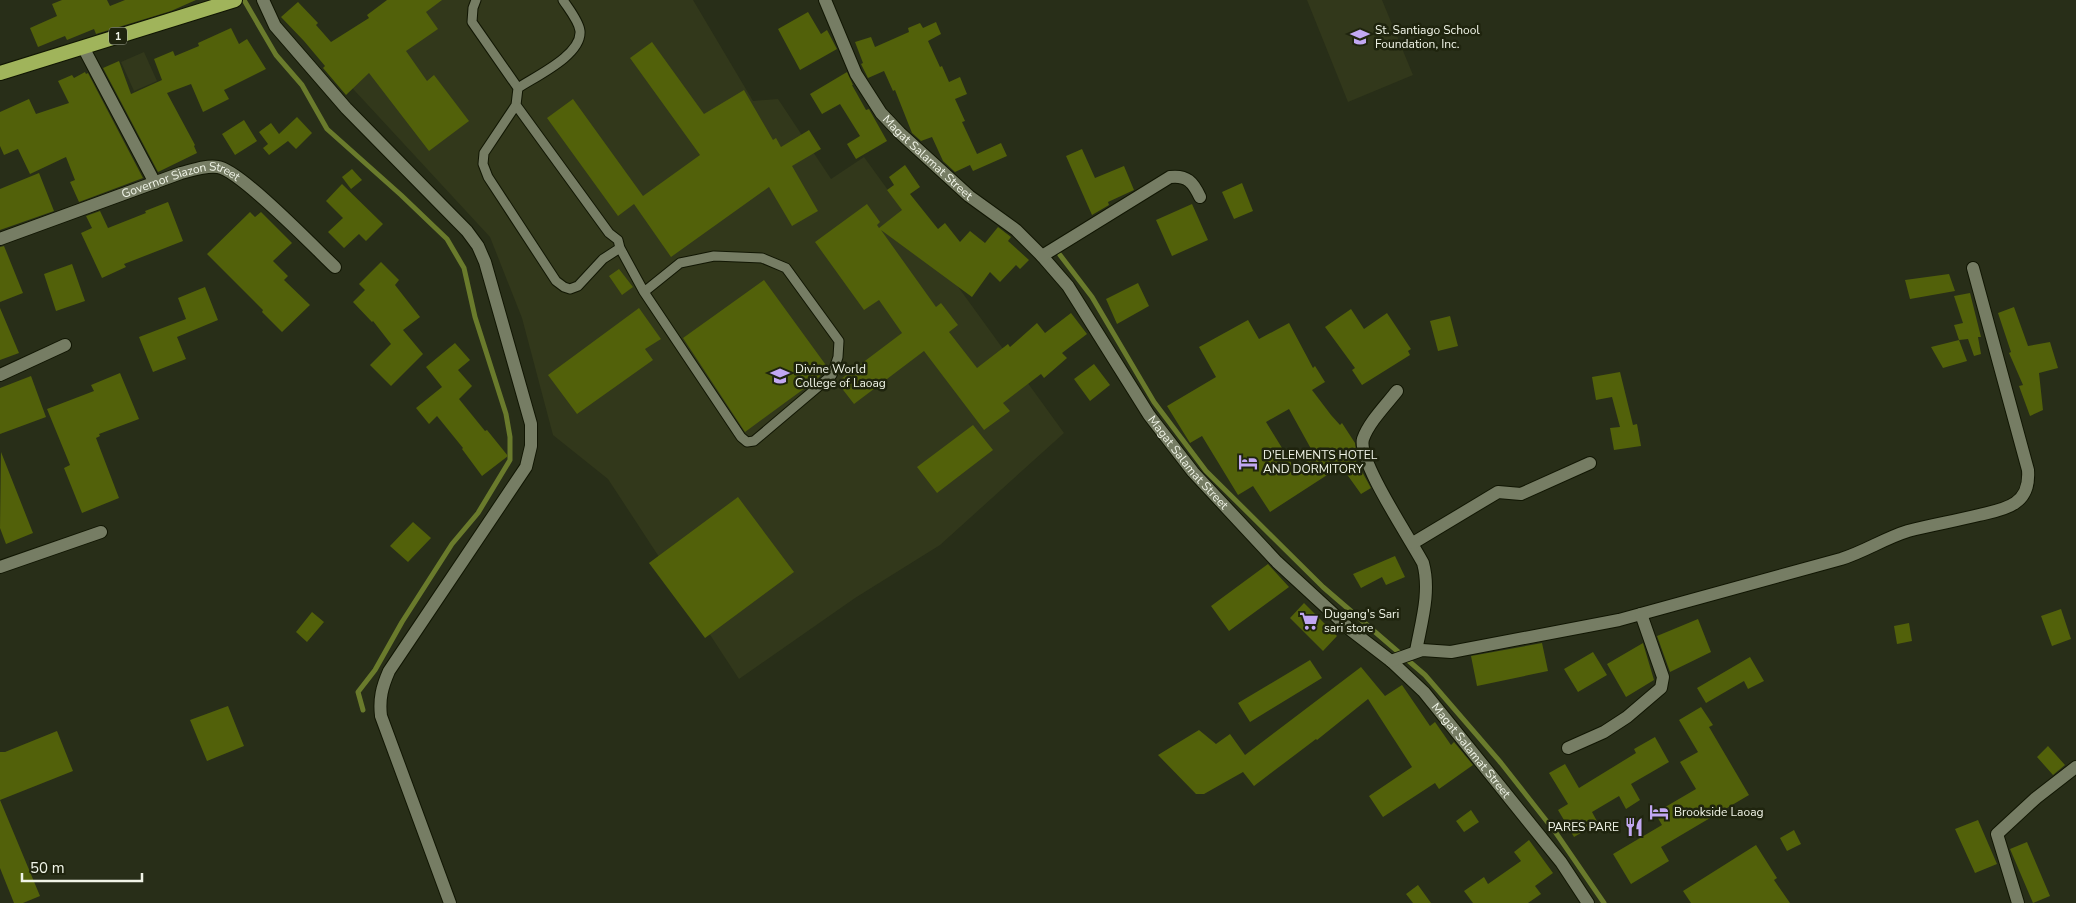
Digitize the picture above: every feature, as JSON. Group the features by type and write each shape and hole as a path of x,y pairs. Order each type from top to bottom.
{"highway":[{"name":"1","path":"0,73 235,0"}],"street":[{"path":"263,0 275,26 346,108 467,231 478,246 531,424 531,446 526,467 389,671 382,686 379,701 381,716 450,903"},
{"name":"Magat Salamat Street","path":"824,0 856,74 881,113 900,133 969,196 1016,230 1042,256 1068,286 1149,416 1193,472 1277,562 1352,631 1394,661 1424,692 1561,862 1588,903"},
{"path":"83,47 155,183"},
{"name":"Governor Siazon Street","path":"0,239 155,183 207,166 220,166 242,179 335,267"},
{"path":"1042,256 1170,177 1186,178 1193,184 1200,197"},
{"path":"1394,661 1413,652 1451,652 1641,614 1861,553 1897,535 2014,505 2022,498 2029,482 2028,470 1973,268"},
{"path":"0,375 65,345"},
{"path":"1397,392 1367,431 1363,440 1363,449 1377,485 1424,563 1427,577 1413,652"},
{"path":"1413,543 1498,492 1521,494 1590,462"},
{"path":"0,567 101,532"},
{"path":"1568,748 1604,732 1627,717 1661,688 1663,677 1641,614"},
{"path":"2018,903 1997,834 2036,798 2076,767"}],"lane":[{"path":"476,0 473,8 472,22 518,88 516,105 484,153 483,164 488,177 556,281 564,287 570,289 578,286 603,259 620,248"},
{"path":"518,88 570,54 578,43 580,30 563,0"},
{"path":"516,105 609,233 618,240 620,248 644,292 741,437 747,442 754,441 832,375 838,357 839,341 786,268 762,258 714,256 680,263 644,292"}],"shaded area":[{"name":"Divine World College of Laoag","path":"427,0 693,0 753,101 778,99 831,179 864,157 1064,433 940,545 855,598 739,679 608,479 553,435 522,318 490,237 318,51"},
{"name":"St. Santiago School Foundation, Inc.","path":"1307,0 1382,0 1413,75 1348,102"},
{"path":"144,52 157,81 134,91 121,62"}],"building":[{"path":"62,0 107,0 110,6 125,0 196,0 171,11 96,34 94,29 67,40 65,36 38,47 30,28 57,16 52,4"},
{"path":"387,0 442,0 426,12 438,29 406,51 427,81 434,75 469,121 429,151 369,73 346,95 323,68 325,66 281,17 298,2 318,23 316,25 331,42 369,18 367,15"},
{"path":"808,12 821,34 827,30 837,49 800,70 778,29"},
{"path":"936,22 941,34 928,41 949,82 960,77 967,94 955,99 965,121 962,122 977,154 1001,143 1007,156 973,171 970,165 955,172 943,161 932,137 921,141 912,133 895,90 893,91 884,71 868,78 861,64 863,63 855,42 871,37 875,47 909,32 908,28 920,23 923,28"},
{"path":"231,28 239,44 247,39 266,69 224,90 229,99 203,112 191,84 167,93 195,145 197,153 158,172 103,68 119,61 131,94 162,80 154,59 173,51 175,56 199,46 198,43"},
{"path":"652,42 704,114 744,90 773,140 776,138 781,147 809,130 821,149 792,166 818,211 792,226 769,187 671,257 634,204 618,216 547,118 573,99 643,196 700,155 630,58"},
{"path":"85,72 86,74 88,73 143,178 79,202 70,182 75,180 66,157 30,174 18,149 4,155 0,146 0,112 29,99 36,114 69,103 58,81 72,75 74,78"},
{"path":"847,72 866,110 869,109 887,141 856,159 847,144 860,136 840,104 822,114 810,94"},
{"path":"297,117 312,133 296,149 288,141 269,155 263,148 268,144 259,132 271,123 279,134"},
{"path":"244,120 257,141 235,155 222,134"},
{"path":"1082,149 1095,178 1124,166 1134,190 1108,202 1109,205 1092,215 1066,156"},
{"path":"905,165 920,187 910,194 938,229 945,223 960,242 970,231 985,243 998,227 1011,237 1008,241 1029,260 1020,269 1016,265 1000,282 990,272 972,297 881,230 936,307 941,303 958,325 949,332 977,368 1008,344 1010,347 1037,323 1045,333 1071,313 1087,334 1062,353 1067,358 1044,378 1041,374 1003,403 1010,411 984,430 924,351 854,404 837,382 902,333 879,300 864,310 815,242 867,204 880,222 877,225 879,228 902,210 887,190 894,185 889,177"},
{"path":"352,169 362,180 351,189 342,177"},
{"path":"39,173 54,211 0,230 0,189"},
{"path":"1242,183 1253,211 1234,219 1222,192"},
{"path":"342,184 383,224 366,241 359,234 344,248 328,232 343,218 326,201"},
{"path":"168,202 183,241 124,264 126,267 102,278 81,233 92,228 86,216 100,211 108,228"},
{"path":"1192,204 1208,240 1172,256 1156,220"},
{"path":"250,212 255,217 261,212 292,243 273,261 288,276 284,280 310,305 282,332 262,312 263,310 207,254"},
{"path":"4,246 23,293 0,302 0,247"},
{"path":"381,262 399,280 395,285 420,317 403,330 423,354 391,386 370,365 391,344 373,321 353,302 365,290 359,284"},
{"path":"72,264 85,301 56,311 44,274"},
{"path":"619,269 633,287 622,295 609,276"},
{"path":"1949,274 1955,291 1910,299 1905,280"},
{"path":"764,280 828,368 816,380 745,432 683,338"},
{"path":"1138,283 1149,306 1117,324 1106,299"},
{"path":"205,287 218,320 177,337 186,359 153,372 139,337 186,319 178,298"},
{"path":"1970,293 1981,337 1978,337 1981,354 1974,356 1968,339 1959,340 1954,325 1963,323 1954,296"},
{"path":"2014,307 2028,346 2050,342 2058,368 2039,373 2043,410 2030,416 2019,386 2023,385 2009,353 2011,352 1998,313"},
{"path":"0,308 19,353 0,360"},
{"path":"639,308 661,339 645,349 653,360 577,414 548,375"},
{"path":"1351,309 1364,329 1387,313 1411,349 1408,351 1410,355 1362,385 1352,370 1355,368 1325,327"},
{"path":"1450,316 1458,346 1438,351 1430,321"},
{"path":"1248,320 1259,339 1289,323 1313,368 1315,366 1325,382 1312,390 1340,425 1342,423 1355,443 1357,456 1354,457 1371,488 1361,494 1341,466 1270,512 1253,486 1238,495 1202,436 1190,443 1167,406 1216,377 1199,347","holes":["1289,409 1315,456 1295,469 1266,422"]},
{"path":"1959,340 1967,361 1943,368 1931,347"},
{"path":"455,343 470,360 458,370 472,386 459,399 508,456 482,476 463,448 437,416 429,424 416,408 442,387 426,367"},
{"path":"1094,364 1110,385 1090,401 1074,379"},
{"path":"1620,372 1633,425 1637,424 1641,446 1614,450 1610,428 1620,427 1612,397 1596,400 1592,377"},
{"path":"120,373 139,419 99,434 100,436 96,438 119,498 82,513 64,468 70,465 47,409 94,391 91,385"},
{"path":"31,376 46,417 0,434 0,388"},
{"path":"973,425 993,450 937,493 917,467"},
{"path":"1,452 33,533 6,544 0,528"},
{"path":"738,497 794,572 705,638 649,563"},
{"path":"413,522 431,538 408,562 390,546"},
{"path":"1395,556 1405,577 1386,585 1382,577 1361,588 1353,574"},
{"path":"1268,564 1289,587 1229,631 1211,606"},
{"path":"1304,603 1337,636 1323,651 1290,618"},
{"path":"2061,609 2071,639 2052,646 2041,616"},
{"path":"312,612 324,622 307,642 296,632"},
{"path":"1698,619 1711,652 1670,672 1657,636"},
{"path":"1909,623 1912,641 1897,644 1894,626"},
{"path":"1542,643 1548,671 1477,686 1471,656"},
{"path":"1643,643 1654,680 1626,697 1607,664"},
{"path":"1593,652 1607,675 1578,692 1564,669"},
{"path":"1750,657 1764,681 1748,689 1744,681 1706,703 1697,688"},
{"path":"1310,660 1322,678 1250,722 1238,703"},
{"path":"1361,667 1385,696 1402,685 1430,726 1435,722 1451,745 1454,742 1473,765 1439,789 1435,783 1383,817 1369,796 1412,767 1368,699 1317,740 1254,786 1243,772 1204,794 1196,794 1158,755 1199,730 1216,744 1230,734 1245,755"},
{"path":"228,706 244,746 207,761 190,720"},
{"path":"1701,707 1713,725 1709,727 1749,795 1661,847 1669,861 1631,884 1613,854 1662,825 1655,813 1696,789 1680,762 1698,752 1679,720"},
{"path":"57,731 73,771 0,800 0,752 5,752"},
{"path":"1655,737 1669,762 1631,784 1640,800 1626,809 1619,796 1592,812 1598,823 1574,837 1558,810 1568,804 1549,773 1565,764 1579,788 1636,753 1634,749"},
{"path":"2048,746 2065,765 2053,775 2037,757"},
{"path":"0,800 40,896 23,903 14,903 0,868"},
{"path":"1471,810 1479,822 1464,832 1456,821"},
{"path":"1978,820 1997,864 1975,873 1955,829"},
{"path":"1794,830 1801,844 1787,851 1780,838"},
{"path":"1529,840 1553,873 1535,886 1541,894 1528,903 1473,903 1464,891 1484,877 1488,884 1521,861 1514,852"},
{"path":"2027,842 2050,896 2033,903 2010,849"},
{"path":"1756,845 1777,878 1774,880 1790,903 1691,903 1683,891"},
{"path":"1418,885 1431,903 1413,903 1406,894"}],"waterway":[{"path":"244,0 276,55 302,85 327,129 447,239 464,268 475,317 506,414 510,437 510,460 478,513 452,544 402,622 375,670 358,692 363,710"},
{"path":"1060,255 1092,297 1154,402 1206,471 1323,587 1425,675 1501,763 1556,833 1604,903"}],"place":[{"name":"St. Santiago School Foundation, Inc.","path":"1360,37"},
{"name":"Divine World College of Laoag","path":"780,376"},
{"name":"D'ELEMENTS HOTEL AND DORMITORY","path":"1248,462"},
{"name":"Dugang's Sari sari store","path":"1309,621"},
{"name":"Brookside Laoag","path":"1659,812"},
{"name":"PARES PARE","path":"1634,827"}]}
